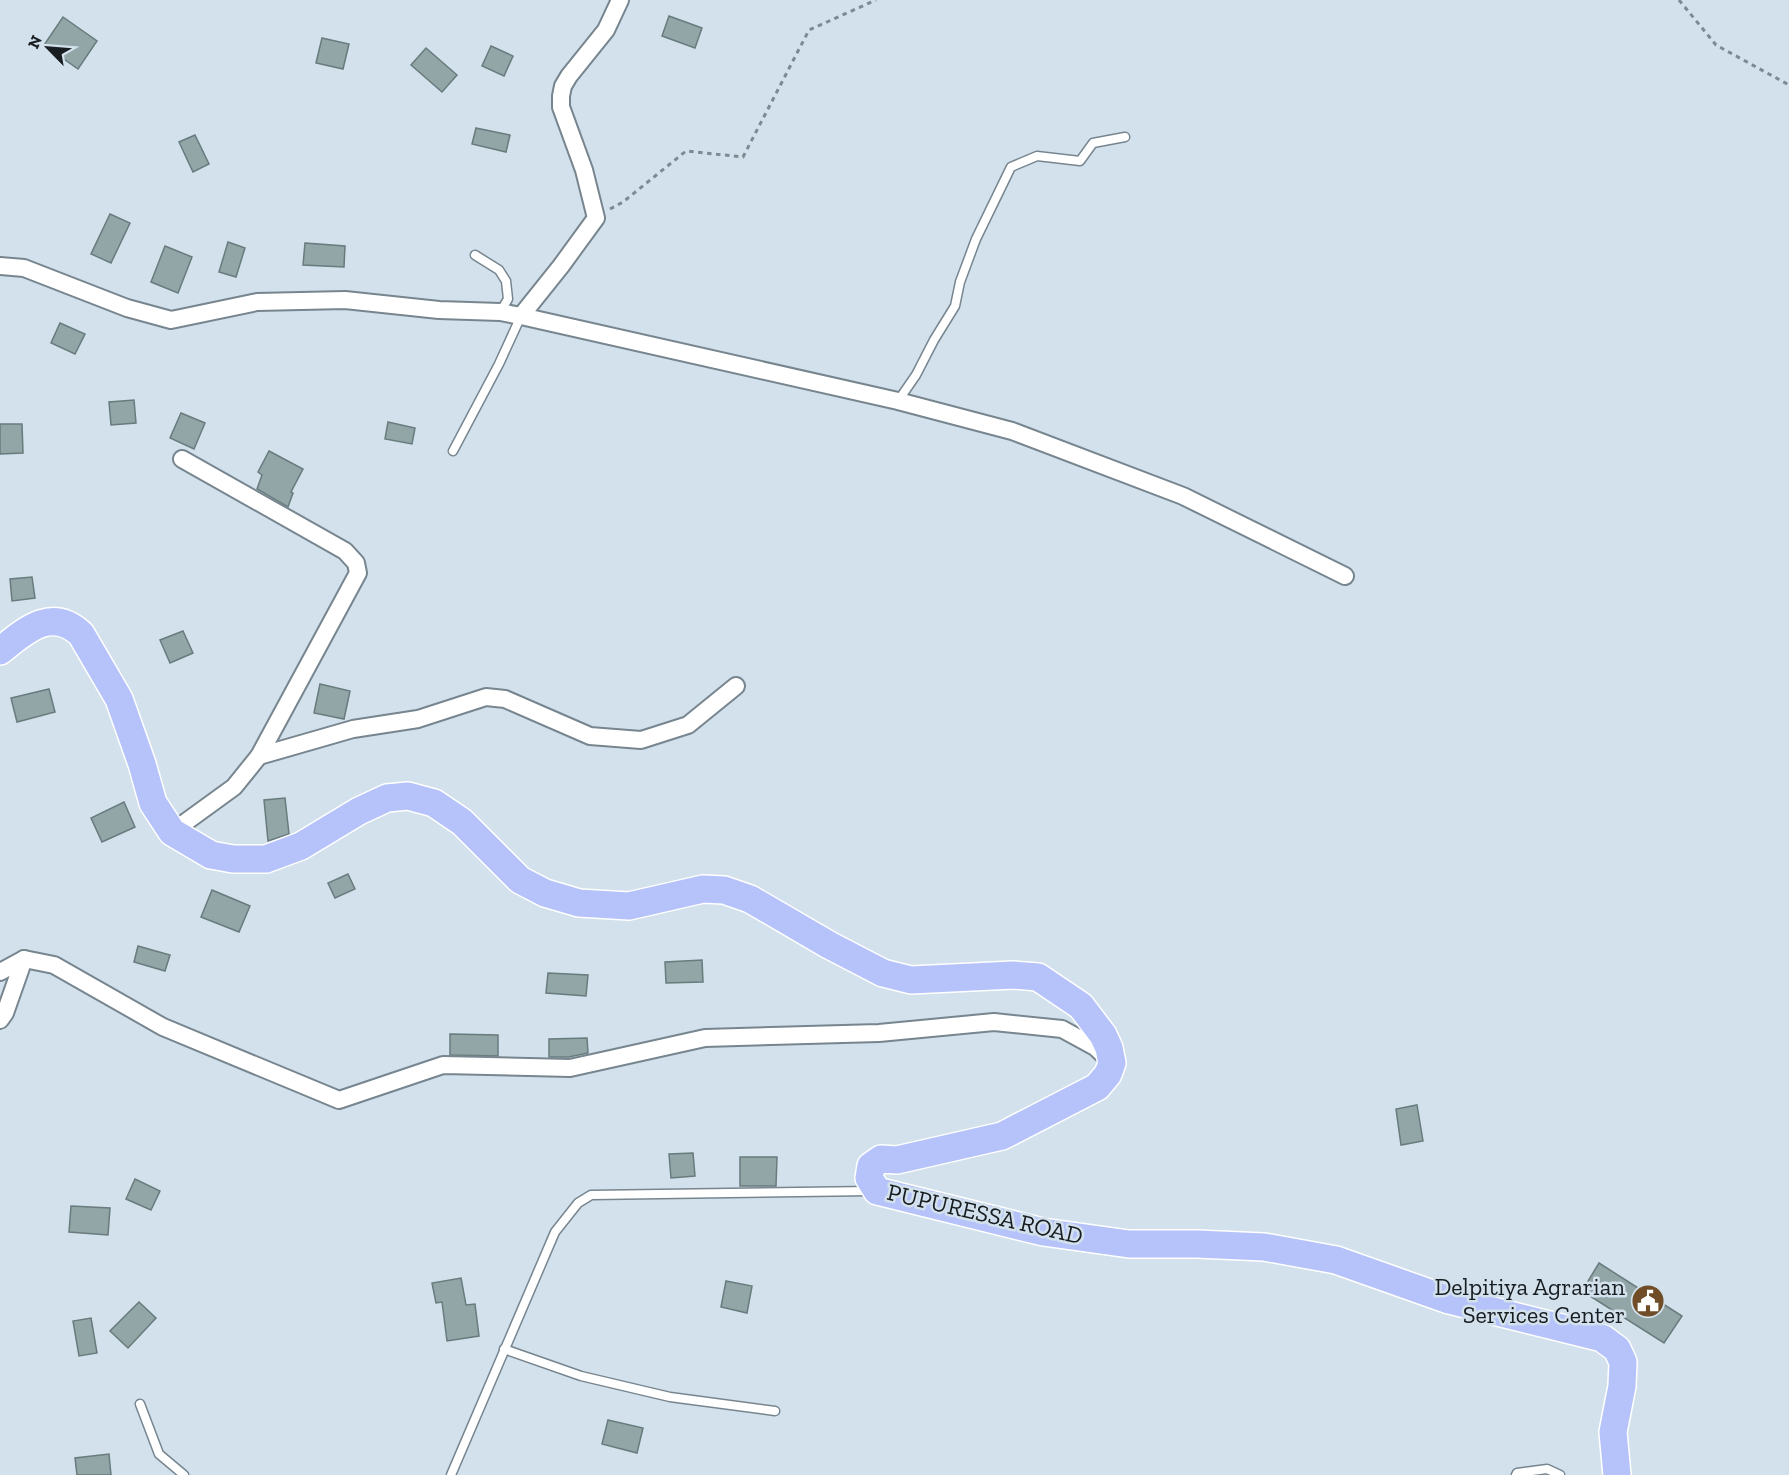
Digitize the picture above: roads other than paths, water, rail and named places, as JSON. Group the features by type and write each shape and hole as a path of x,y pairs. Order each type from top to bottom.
{"main road":[{"path":"0,651 27,630 41,623 59,622 73,626 81,634 119,699 153,803 172,832 211,855 233,859 266,859 301,846 359,811 387,798 408,796 434,803 462,822 520,880 545,893 567,900 579,903 629,906 703,889 724,890 750,899 883,973 911,980 1013,975 1038,977 1081,1006 1103,1035 1112,1063"},
{"name":"PUPURESSA ROAD","path":"1112,1063 1108,1074 1097,1087 1002,1136 897,1160 881,1159 871,1166 869,1178 877,1191 1043,1232 1129,1244 1264,1247 1336,1260 1449,1300 1602,1338 1617,1349 1623,1362 1622,1386 1613,1432 1617,1475"}],"street":[{"path":"521,316 596,218 584,170 561,107 561,96 563,86 569,76 606,30 620,0"},
{"path":"0,266 24,268 127,308 171,320 257,302 345,300 439,310 500,312 898,401 1012,431 1183,496 1345,576"},
{"path":"172,832 234,787 259,756 358,573 356,563 345,551 182,459"},
{"path":"259,756 353,729 418,718 486,697 505,699 590,736 641,740 688,725 736,686"},
{"path":"0,1020 5,1013 24,959"},
{"path":"0,972 24,959 54,966 164,1027 339,1100 443,1065 570,1068 705,1038 879,1033 994,1022 1062,1029 1095,1047 1112,1063"}],"lane":[{"path":"898,401 916,375 955,306 960,282 976,239 1011,167 1037,156 1080,161 1093,143 1125,137"},
{"path":"476,255 499,270 506,281 508,299 500,312"},
{"path":"453,451 499,364 521,316"},
{"path":"451,1475 555,1232 578,1203 591,1195 877,1191"},
{"path":"504,1349 581,1376 670,1397 775,1411"},
{"path":"140,1404 159,1454 184,1475"},
{"path":"1516,1475 1547,1469 1560,1475"}],"place":[{"name":"Delpitiya Agrarian Services Center","path":"1648,1301"}]}
